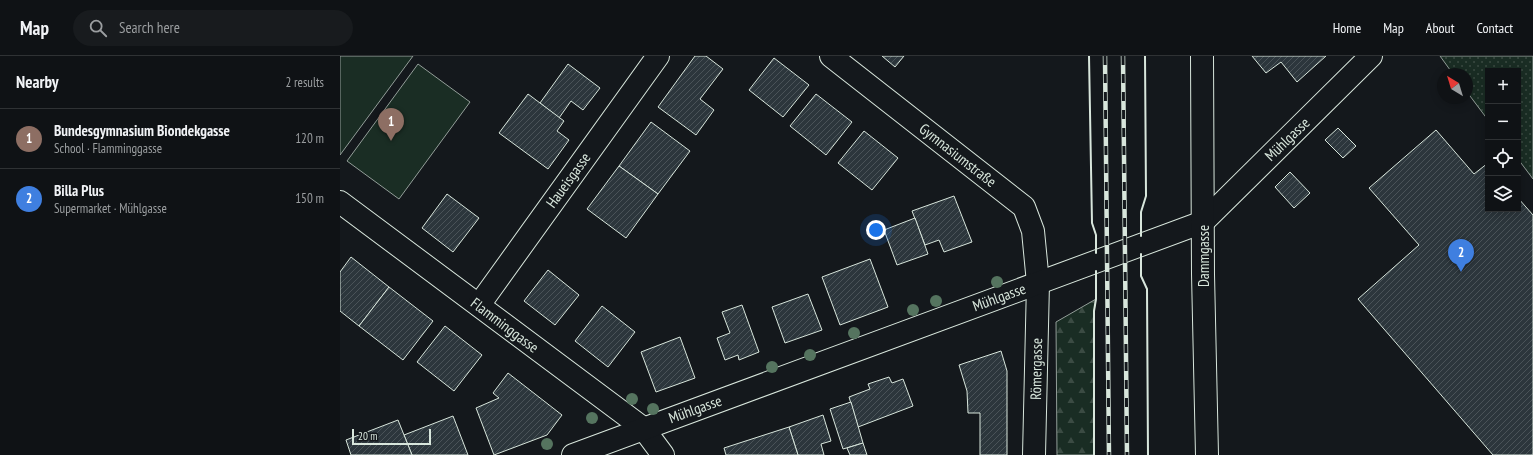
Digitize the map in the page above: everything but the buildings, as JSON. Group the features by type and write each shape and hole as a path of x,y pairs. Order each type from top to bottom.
{"street":[{"name":"Haueisgasse","path":"479,305 658,56"},
{"name":"Gymnasiumstraße","path":"831,56 1024,207 1033,231 1038,283"},
{"name":"Dammgasse","path":"1202,56 1207,455"},
{"name":"Mühlgasse","path":"573,455 1203,222 1372,56"},
{"name":"Flamminggasse","path":"340,202 643,428 663,455"},
{"name":"Römergasse","path":"1034,455 1038,283"}],"green space":[{"path":"340,56 413,56 340,155"},
{"path":"1440,56 1533,56 1533,179 1521,163 1521,68 1485,68 1485,116 1473,100 1473,68 1449,68"},
{"path":"418,64 470,102 399,199 347,161"},
{"path":"1096,299 1094,311 1094,455 1057,455 1056,322"}],"railway":[{"path":"1105,56 1109,455"},
{"path":"1123,56 1127,455"}],"wall":[{"path":"1089,56 1092,223 1096,235 1096,253"},
{"path":"1141,236 1141,212 1146,196 1145,56"},
{"path":"1141,254 1141,276 1147,289 1148,455"},
{"path":"1094,455 1094,311 1096,299 1096,271"}],"place":[{"name":"Bundesgymnasium Biondekgasse","path":"391,141"},
{"name":"Billa Plus","path":"1461,272"}]}
